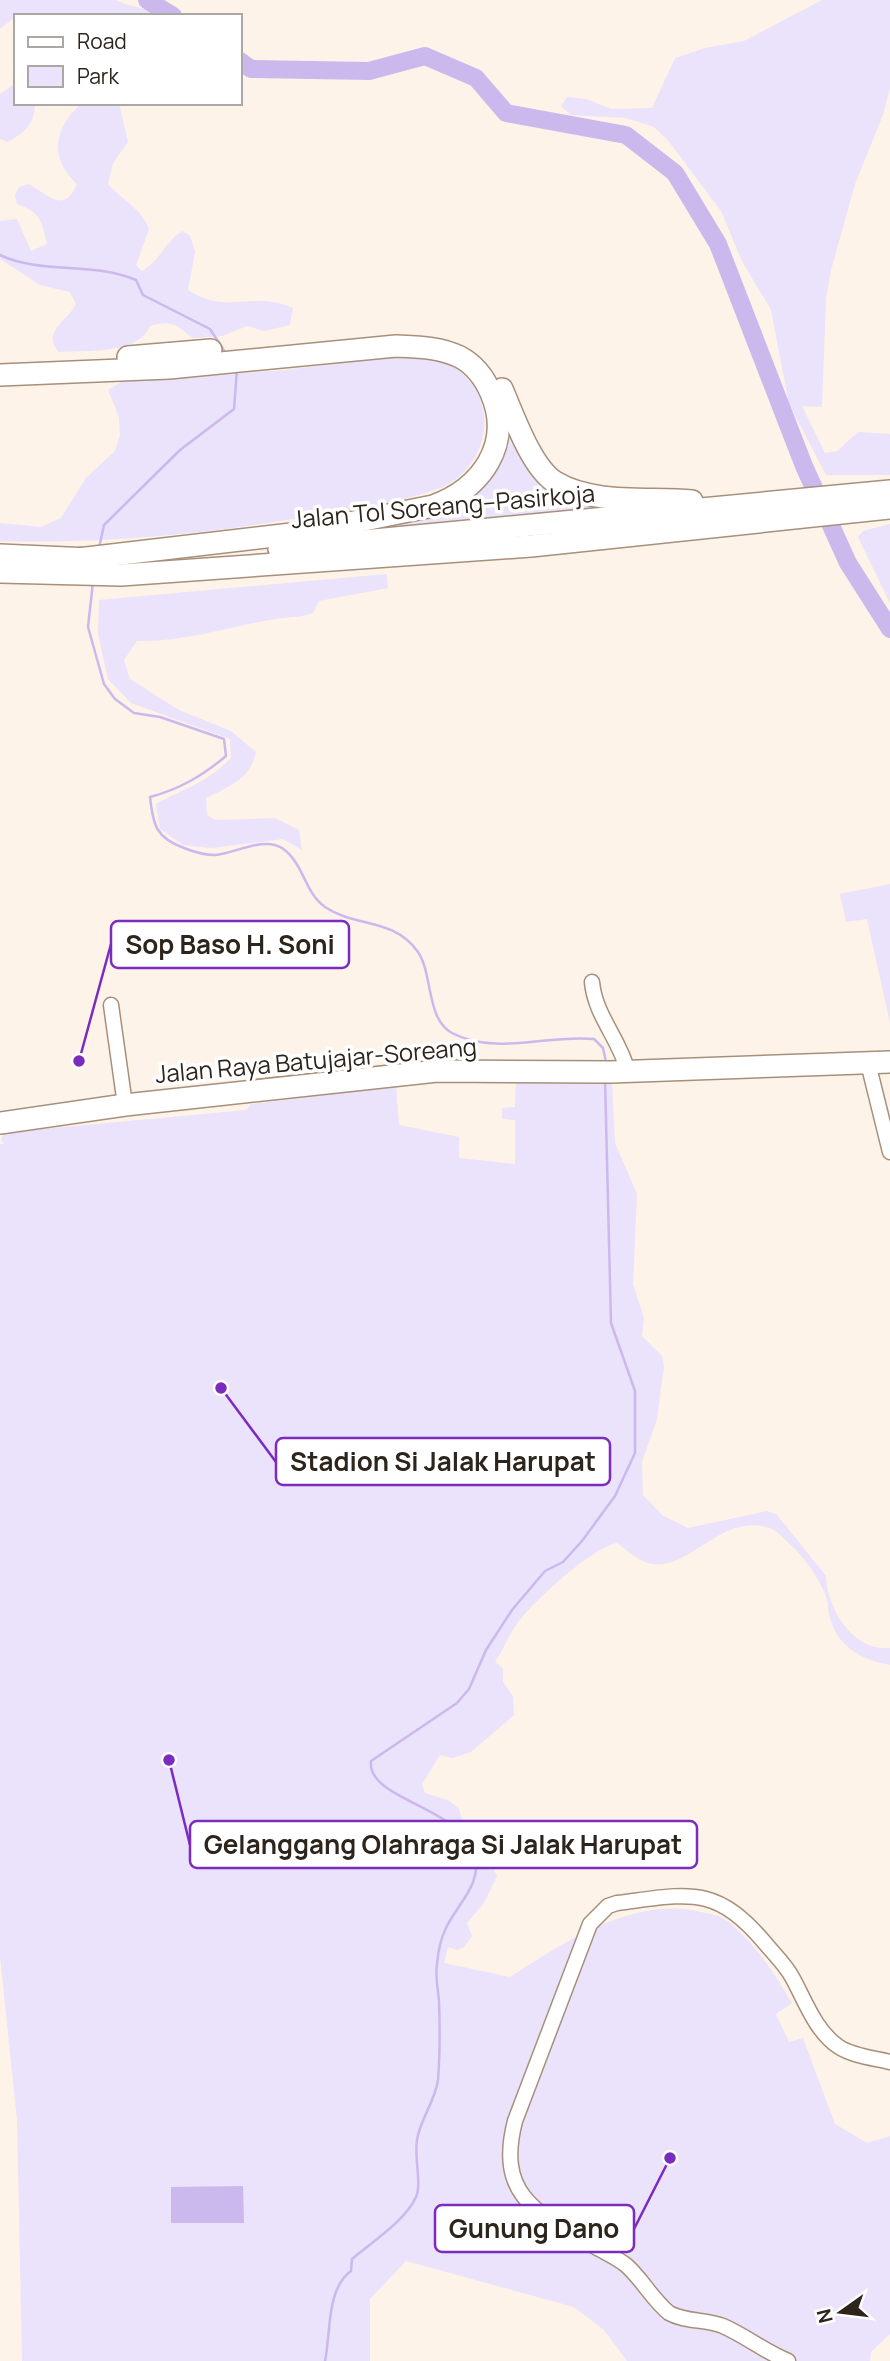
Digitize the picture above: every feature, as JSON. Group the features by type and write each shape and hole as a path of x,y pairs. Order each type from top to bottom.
{"highway":[{"path":"257,353 409,333 443,336 461,342 486,362 500,384 536,460 553,481 596,496 650,497 743,505"},
{"path":"0,375 257,353 396,346 443,351 461,358 484,377 499,415 497,448 475,482 451,499 433,506 299,533 121,562 0,572"},
{"path":"0,365 199,358"},
{"name":"Jalan Tol Soreang–Pasirkoja","path":"121,562 531,546 781,510 890,491"},
{"name":"Jalan Tol Soreang–Pasirkoja","path":"121,562 743,505 781,510 890,508"},
{"path":"0,555 74,564"},
{"name":"Jalan Raya Batujajar-Soreang","path":"0,1123 125,1105 437,1071 611,1072 890,1062"}],"street":[{"path":"592,982 595,1003 619,1043 611,1072"},
{"path":"111,1005 125,1105"},
{"path":"868,1063 890,1152"},
{"path":"788,2361 764,2351 724,2327 708,2321 677,2318 669,2313 625,2264 538,2210 513,2182 509,2157 515,2120 590,1924 608,1906 617,1903 691,1897 709,1899 731,1908 748,1922 785,1967 810,2012 832,2041 842,2049 890,2062"}],"green space":[{"path":"0,0 116,0 156,14 14,14 14,18 0,29"},
{"path":"822,0 890,0 890,88 883,115 855,184 831,270 826,299 822,407 802,406 825,453 837,451 858,432 890,434 890,475 826,475 789,404 771,310 742,261 721,211 667,139 654,127 626,118 571,115 561,106 567,97 586,99 611,109 652,108 675,58 705,48 744,41"},
{"path":"14,84 14,105 35,105 28,127 8,142 0,139 0,94"},
{"path":"80,105 119,105 128,142 113,163 108,184 136,210 149,229 136,265 142,271 182,231 190,236 195,252 188,290 202,298 216,301 265,301 293,308 290,325 264,331 247,326 222,336 192,338 178,326 163,323 150,326 135,342 123,346 96,351 59,352 54,345 54,332 76,304 70,292 40,285 0,259 0,221 17,219 31,251 47,244 39,218 17,204 15,195 19,187 29,184 56,200 67,198 72,193 77,184 62,163 58,143 65,122"},
{"path":"395,356 430,359 454,367 474,387 482,403 484,421 476,455 466,470 452,482 435,490 369,507 225,529 113,539 0,541 0,523 41,527 61,518 86,478 115,451 120,435 119,417 108,390 121,382 285,370"},
{"path":"505,425 592,503 592,508 351,535 351,531 466,500 484,485 496,468 503,448"},
{"path":"890,524 890,603 858,537 863,531"},
{"path":"387,574 388,588 319,601 313,613 174,639 137,641 124,660 130,679 179,710 231,731 256,752 249,769 238,781 206,798 207,815 215,820 275,818 299,830 302,850 283,839 211,848 183,845 160,829 156,804 204,779 222,766 231,758 230,739 131,703 108,679 98,634 99,600"},
{"path":"890,884 890,1023 867,919 846,922 840,894"},
{"path":"587,1080 612,1084 615,1143 637,1194 633,1284 644,1318 642,1336 662,1356 664,1366 657,1419 642,1462 643,1495 662,1515 688,1528 767,1511 777,1515 826,1576 831,1602 845,1626 865,1643 890,1648 890,1665 859,1655 844,1643 833,1626 827,1599 817,1577 798,1552 772,1529 754,1525 737,1527 678,1560 663,1564 644,1562 617,1543 593,1554 549,1590 525,1614 495,1661 503,1669 503,1682 513,1696 514,1715 471,1752 453,1758 440,1755 422,1784 425,1793 448,1800 459,1809 466,1826 497,1876 484,1903 467,1923 472,1936 464,1947 457,1950 448,1947 444,1963 510,1977 577,1937 626,1916 676,1908 724,1918 763,1958 792,2003 776,2014 789,2042 803,2038 835,2124 867,2143 890,2136 890,2334 871,2352 870,2361 627,2361 604,2330 574,2307 406,2261 370,2299 370,2361 22,2361 17,2120 0,1956 0,1144 4,1144 1,1139 6,1130 32,1130 246,1110 251,1104 396,1086 399,1125 459,1137 459,1158 515,1164 515,1120 502,1119 502,1108 515,1107 516,1081"}],"shaded area":[{"path":"243,2186 244,2223 171,2223 171,2187"}],"waterway":[{"path":"147,0 170,14"},
{"path":"242,62 251,69 369,71 425,56 476,78 506,113 626,135 675,173 718,244 804,466 848,563 890,629"},
{"path":"0,255 33,265 102,271 136,280 143,295 210,329 227,355"},
{"path":"99,548 104,525 180,450 234,409 237,369"},
{"path":"93,582 88,627 104,684 115,699 134,713 160,717 224,739 226,756 181,786 150,797 155,823 167,840 191,851 215,855 266,844 282,848 295,861 313,894 325,907 337,914 386,928 408,941 423,961 438,1018 452,1033 469,1040 504,1044 594,1039 603,1048 606,1062"},
{"path":"325,2361 333,2300 343,2279 351,2271 352,2259 405,2214 418,2192 417,2140 438,2080 440,2021 436,1973 439,1950 446,1928 472,1885 476,1866 475,1856 467,1839 453,1826 384,1785 374,1774 371,1761 457,1703 469,1689 486,1650 512,1610 545,1571 563,1562 582,1541 615,1496 635,1453 635,1391 611,1323 605,1079"}],"place":[{"name":"Sop Baso H. Soni","path":"79,1061"},
{"name":"Stadion Si Jalak Harupat","path":"221,1388"},
{"name":"Gelanggang Olahraga Si Jalak Harupat","path":"169,1760"},
{"name":"Gunung Dano","path":"670,2158"}]}
